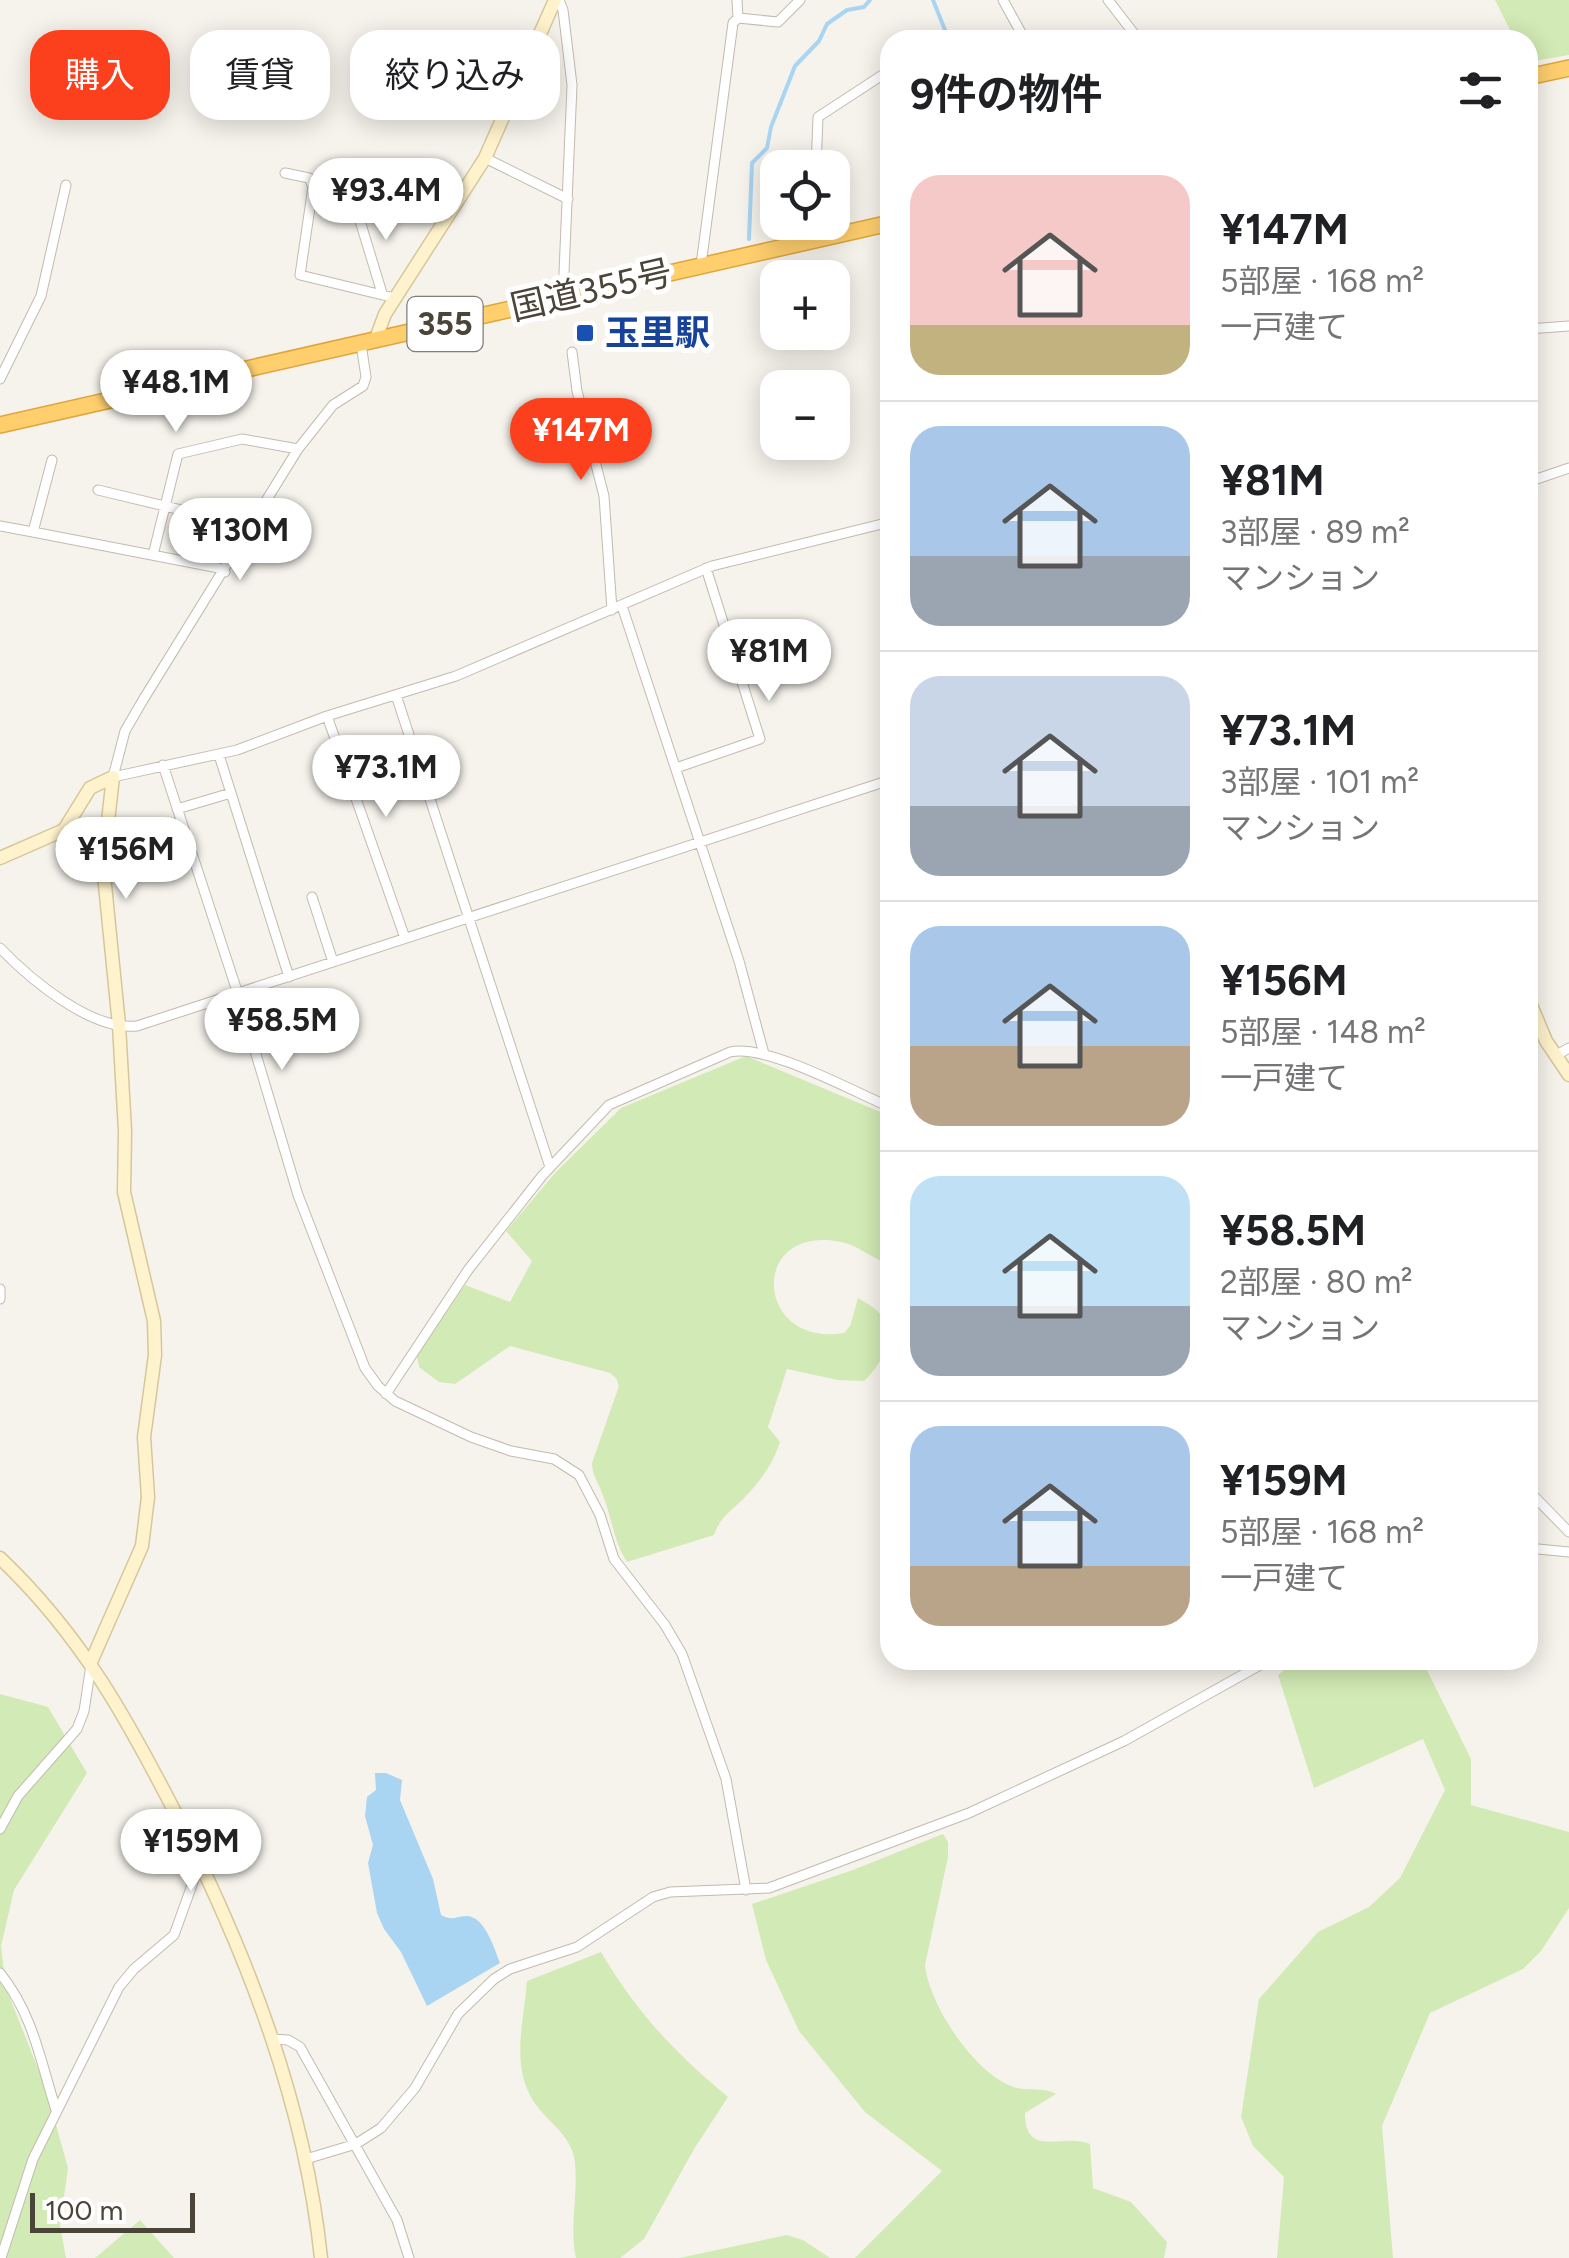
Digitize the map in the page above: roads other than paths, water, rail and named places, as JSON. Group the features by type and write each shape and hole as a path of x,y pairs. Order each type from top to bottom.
{"highway":[{"path":"1538,76 1569,68"},
{"name":"国道355号","path":"850,227 880,224"},
{"name":"国道355号","path":"0,424 701,265 791,240"}],"street":[{"path":"0,1829 18,1796 77,1729 91,1662 142,1546 148,1497 144,1437 155,1370 154,1321 124,1192 126,1130 103,865 113,777 126,731 298,449 333,405 364,386 368,342 389,295 485,158 557,0"},
{"path":"557,0 563,10 572,85 562,296"},
{"path":"701,265 724,78 738,18 737,0"},
{"path":"738,18 778,22 800,0"},
{"path":"1004,0 1020,30"},
{"path":"1108,0 1132,30"},
{"path":"817,150 818,117 880,77"},
{"path":"485,158 568,198"},
{"path":"285,173 309,178 312,187 300,275 389,295"},
{"path":"0,379 40,296 66,185"},
{"path":"353,198 369,255 389,295"},
{"path":"1538,328 1569,326"},
{"path":"572,352 577,390 604,496 617,608 676,768 764,1054"},
{"path":"152,555 178,454 242,440 298,449"},
{"path":"33,532 52,460"},
{"path":"1538,479 1569,468"},
{"path":"98,490 252,527"},
{"path":"0,858 64,830 90,788 113,777 219,755 477,668 706,568 880,524"},
{"path":"0,526 224,572"},
{"path":"676,768 760,739 706,568"},
{"path":"396,695 550,1167"},
{"path":"327,716 405,938"},
{"path":"219,755 289,977"},
{"path":"163,766 238,994 298,1195 371,1378 395,1401 471,1437 511,1451 554,1459 579,1475 600,1516 614,1558 682,1654 726,1779 746,1890"},
{"path":"0,948 45,989 85,1012 119,1025 137,1026 880,783"},
{"path":"178,809 231,793"},
{"path":"312,898 333,962"},
{"path":"1538,1019 1569,1076"},
{"path":"1556,1056 1569,1048"},
{"path":"386,1394 468,1270 550,1167 616,1100 743,1049 764,1054 880,1103"},
{"path":"0,1290 0,1298"},
{"path":"1538,1500 1569,1532"},
{"path":"1538,1549 1569,1552"},
{"path":"0,1558 44,1602 91,1662 133,1730 200,1863 237,1945 272,2039 306,2159 322,2258"},
{"path":"306,2159 356,2144 381,2128 416,2088 458,2014 494,1979 528,1960 577,1947 653,1897 670,1892 769,1888 969,1814 1124,1741 1251,1670"},
{"path":"1,2258 33,2159 56,2110 119,1988 134,1969 174,1935 200,1863"},
{"path":"0,1974 19,1997 32,2024 56,2110"},
{"path":"272,2039 288,2040 300,2047 397,2220 408,2258"}],"water":[{"path":"375,1773 402,1780 400,1800 433,1879 441,1915 473,1917 478,1921 500,1963 427,2006 377,1913 368,1863 373,1845 365,1816 367,1797 376,1790"}],"waterway":[{"path":"749,239 752,163 767,148 771,127 795,66 819,41 827,24 847,10 864,7 870,0"},
{"path":"933,0 945,30"}],"place":[{"name":"玉里駅","path":"585,333"}]}
